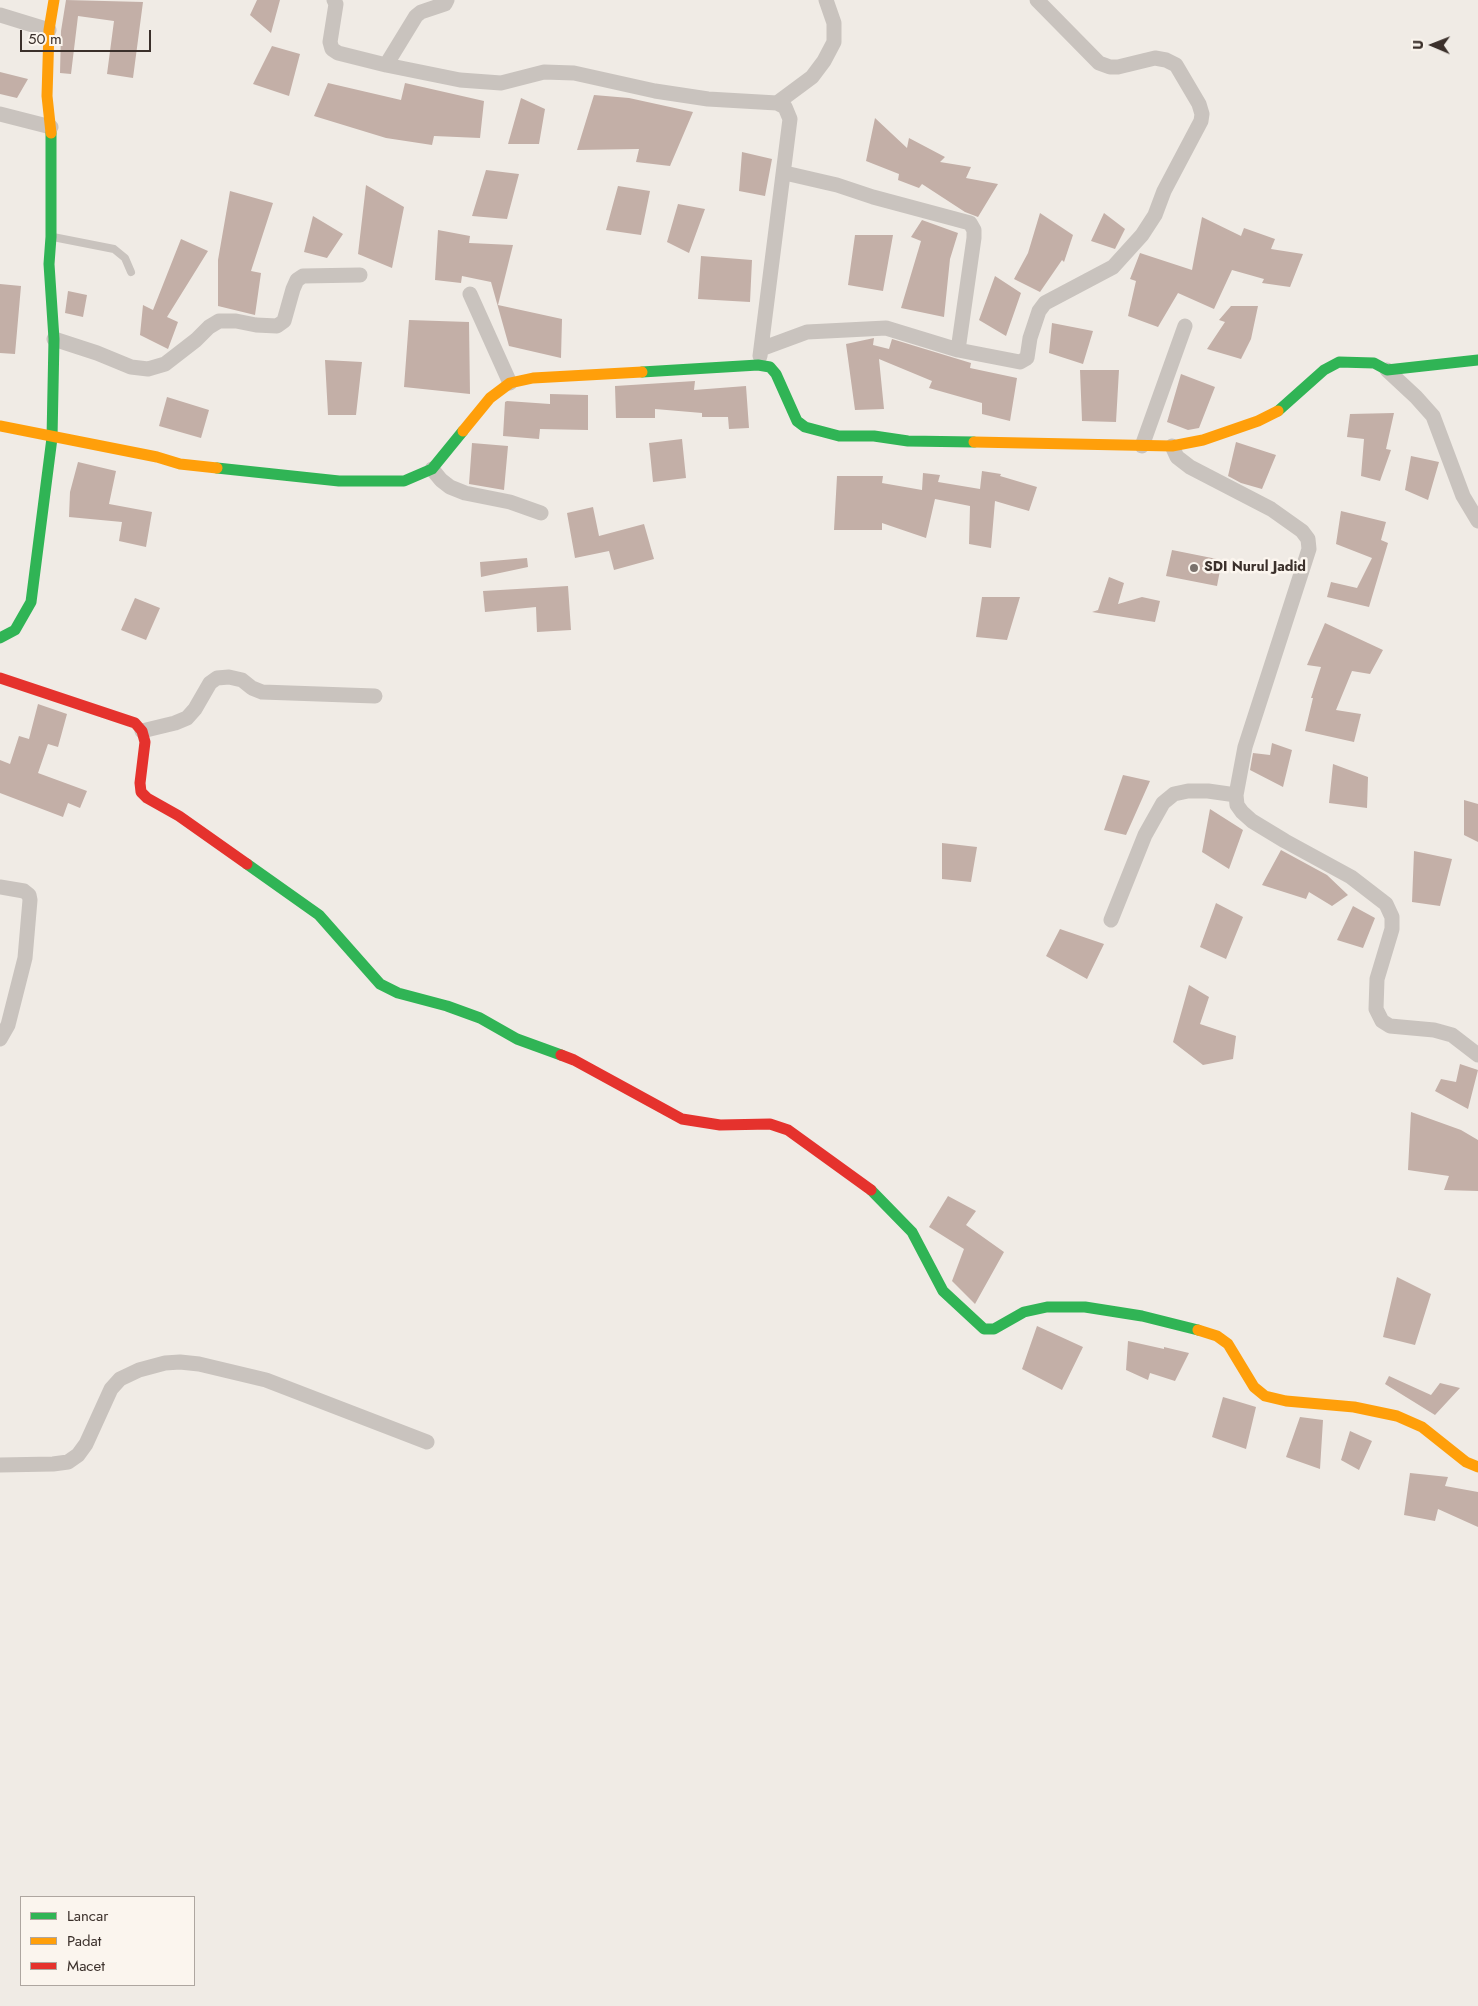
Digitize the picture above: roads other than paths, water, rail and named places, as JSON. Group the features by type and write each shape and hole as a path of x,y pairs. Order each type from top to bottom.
{"street":[{"path":"0,638 14,630 31,602 52,438 54,339 49,264 51,237 51,127 47,96 48,30 54,0"},
{"path":"334,0 336,4 330,42 332,49 338,54 460,80 500,83 544,72 574,73 654,91 708,99 777,103 785,107 790,119 785,172 762,349 758,365"},
{"path":"386,65 416,16 421,12 445,4 447,0"},
{"path":"777,103 812,77 824,61 834,42 834,23 826,0"},
{"path":"762,349 807,332 886,328 958,350 1020,362 1028,358 1030,338 1039,312 1045,304 1113,267 1142,234 1155,215 1164,191 1202,121 1199,104 1176,65 1166,60 1155,58 1118,67 1110,67 1099,63 1037,0"},
{"path":"0,15 48,30"},
{"path":"0,114 51,127"},
{"path":"785,172 970,223 974,230 974,238 958,350"},
{"path":"54,339 97,353 131,367 148,369 165,364 196,340 209,327 219,321 277,326 284,321 293,289 297,280 303,276 360,275"},
{"path":"470,294 510,383"},
{"path":"1142,446 1185,326"},
{"path":"1387,370 1478,360"},
{"path":"0,426 52,438 157,457 180,464 339,481 404,480 432,469 490,398 510,383 533,378 758,365 770,367 776,374 797,421 806,427 839,436 874,436 908,440 1172,446 1203,440 1258,421 1281,409 1324,370 1339,362 1352,361 1374,363 1387,370 1416,396 1432,416 1462,496 1478,521"},
{"path":"1172,446 1177,456 1190,467 1271,509 1302,531 1308,539 1309,549 1245,747 1236,795 1237,805 1252,821 1351,877 1386,904 1392,917 1392,929 1377,979 1376,1009 1382,1020 1390,1026 1434,1030 1452,1035 1478,1054"},
{"path":"432,469 450,487 465,493 510,502 541,513"},
{"path":"142,731 187,718 195,709 210,682 217,678 229,677 242,680 252,688 262,692 375,696"},
{"path":"0,678 135,723 142,731 145,742 140,783 141,792 147,798 179,816 319,914 380,984 398,994 447,1006 480,1018 517,1038 574,1060 682,1119 720,1125 770,1124 788,1130 874,1192 912,1232 943,1291 984,1329 994,1329 1024,1312 1047,1307 1085,1307 1142,1316 1195,1329 1217,1336 1228,1344 1254,1387 1265,1396 1286,1401 1354,1407 1397,1416 1422,1427 1466,1462 1478,1467"},
{"path":"1111,920 1145,835 1162,804 1174,794 1188,791 1208,791 1236,795"},
{"path":"0,887 24,891 29,895 30,900 25,958 8,1025 0,1039"},
{"path":"0,1466 68,1462 78,1455 86,1444 111,1389 120,1379 139,1370 172,1362 200,1364 266,1380 427,1442"}],"lane":[{"path":"51,237 114,249 125,258 131,272"}],"place":[{"name":"SDI Nurul Jadid","path":"1194,568"}]}
